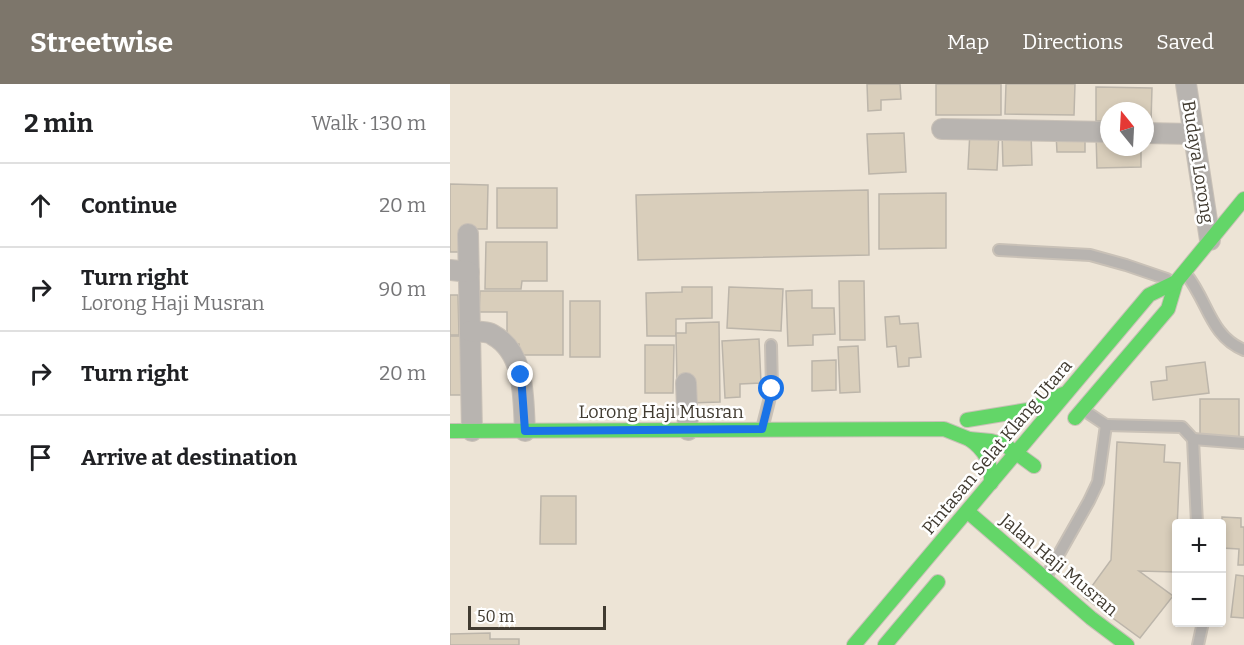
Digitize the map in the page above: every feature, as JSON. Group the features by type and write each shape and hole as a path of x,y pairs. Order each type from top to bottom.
{"main road":[{"name":"Pintasan Selat Klang Utara","path":"1030,470 1037,446 1065,393 1149,295 1180,276 1242,206"},
{"name":"Pintasan Selat Klang Utara","path":"1063,432 1168,309 1180,276"},
{"path":"967,420 1028,410 1065,393"},
{"name":"Lorong Haji Musran","path":"450,431 944,429 967,420 987,421 1012,429 1037,446"},
{"name":"Lorong Haji Musran","path":"944,429 969,439 1005,445 1016,452 1030,470"},
{"path":"969,439 978,444 989,459 992,471 991,483"},
{"name":"Pintasan Selat Klang Utara","path":"854,645 968,512 1016,452 1037,446"},
{"name":"Jalan Haji Musran","path":"968,512 1045,579 1127,645"},
{"path":"885,645 946,572"}],"street":[{"name":"Budaya Lorong","path":"1186,84 1210,240"},
{"path":"942,129 1100,132"},
{"path":"1154,133 1192,134"},
{"path":"468,234 459,271 470,331 472,431"},
{"path":"470,331 492,334 508,348 521,375 525,431"},
{"path":"686,383 688,430"}],"lane":[{"path":"999,250 1090,255 1180,276 1197,288 1215,327 1231,345 1244,350"},
{"path":"762,429 772,389 771,345"},
{"path":"1082,409 1106,424 1182,427 1193,439 1197,519"},
{"path":"1045,579 1098,482 1106,424"},
{"path":"1193,439 1244,443"},
{"path":"1198,645 1202,627"}],"building":[{"path":"867,84 900,84 901,99 881,100 881,110 868,111"},
{"path":"936,84 1001,84 1001,115 936,115"},
{"path":"1006,84 1075,84 1074,115 1005,114"},
{"path":"1096,87 1152,88 1152,102 1100,102 1100,121 1096,121"},
{"path":"970,131 999,133 997,170 968,169"},
{"path":"1031,132 1032,165 1003,166 1002,133"},
{"path":"904,133 906,172 869,174 867,134"},
{"path":"1085,133 1085,152 1057,152 1056,134"},
{"path":"1096,135 1100,135 1100,156 1141,156 1141,167 1097,168"},
{"path":"450,184 488,185 487,229 469,229 469,252 450,252"},
{"path":"497,188 557,188 557,228 497,228"},
{"path":"868,190 869,255 638,260 636,195"},
{"path":"946,193 946,248 879,249 879,194"},
{"path":"486,242 547,242 547,281 522,281 521,289 485,289"},
{"path":"839,281 864,281 865,340 840,340"},
{"path":"682,287 712,287 712,318 676,319 676,336 647,336 646,293 682,292"},
{"path":"729,287 783,289 781,331 727,328"},
{"path":"812,290 812,308 834,308 835,334 813,335 813,345 788,346 786,291"},
{"path":"480,291 563,291 563,355 519,355 519,344 507,345 507,312 479,312"},
{"path":"450,295 458,295 459,335 450,335"},
{"path":"570,301 600,301 600,357 570,357"},
{"path":"899,316 900,324 918,323 921,357 909,358 909,366 898,367 896,346 887,347 885,317"},
{"path":"719,322 720,402 689,403 677,383 676,333 686,333 686,323"},
{"path":"450,336 463,336 462,395 450,395"},
{"path":"759,339 761,383 740,384 740,397 725,398 722,341"},
{"path":"645,345 674,345 673,393 645,393"},
{"path":"858,346 860,392 840,393 838,347"},
{"path":"836,360 836,390 812,391 812,361"},
{"path":"1205,362 1209,393 1153,400 1151,382 1167,380 1166,367"},
{"path":"1200,399 1239,399 1239,437 1200,437"},
{"path":"1117,442 1165,445 1164,462 1180,463 1177,519 1172,519 1172,572 1139,571 1172,597 1140,638 1084,597 1111,560"},
{"path":"541,496 576,496 576,544 540,544"},
{"path":"1222,517 1241,518 1241,527 1244,527 1244,565 1238,565 1239,549 1226,548 1226,519"},
{"path":"1236,575 1244,576 1244,618 1231,617"},
{"path":"490,633 490,639 519,639 519,645 450,645 450,634"}],"traffic: fast":[{"path":"854,645 1149,295 1176,282 1244,199"},
{"path":"1075,418 1168,309 1176,282"},
{"path":"967,420 1028,410 1063,394"},
{"path":"450,431 944,429 969,439 1005,445 1034,466"},
{"path":"969,439 986,458 991,483"},
{"path":"968,512 1091,618 1127,645"},
{"path":"885,645 938,582"}],"route":[{"path":"521,375 525,431 762,429 772,389"}]}
